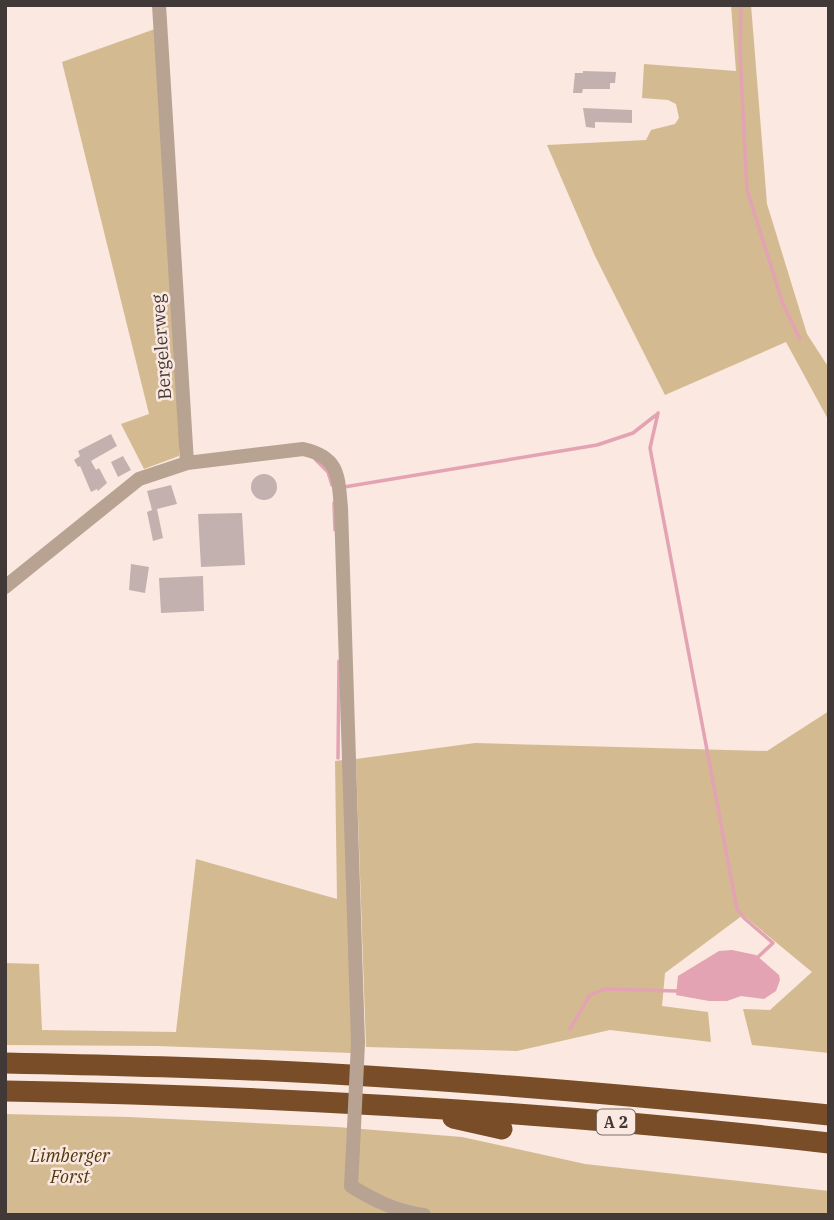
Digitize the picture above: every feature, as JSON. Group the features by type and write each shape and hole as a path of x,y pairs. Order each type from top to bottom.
{"highway":[{"name":"A 2","path":"5,1063 298,1072 441,1081 829,1115"},
{"path":"441,1081 516,1071"},
{"name":"A 2","path":"5,1091 403,1105 519,1112 829,1143"},
{"path":"403,1105 502,1129"}],"street":[{"name":"Bergelerweg","path":"159,5 187,463"},
{"path":"5,587 139,479 187,463 303,449 320,453 333,466 338,480 351,765 358,1043 351,1186 378,1203 404,1212 424,1215"}],"green space":[{"path":"731,5 751,5 767,204 807,334 829,368 829,421 786,342 665,395 595,256 547,145 646,140 651,130 675,124 679,118 676,104 668,100 642,98 644,64 736,71"},
{"path":"155,29 179,409 179,456 144,469 121,424 149,414 62,62"},
{"path":"829,711 829,1053 752,1045 743,1009 770,1010 812,972 743,915 665,973 662,1006 708,1012 711,1042 610,1030 517,1051 366,1047 356,759 475,743 767,751"},
{"path":"343,760 352,1053 157,1046 5,1045 5,963 39,964 42,1030 176,1032 196,859 337,899 335,761"},
{"name":"Limberger Forst","path":"5,1114 337,1127 462,1137 585,1164 829,1191 829,1215 5,1215"}],"shaded area":[{"path":"732,950 756,955 779,975 776,991 764,999 741,996 727,1001 709,1001 676,995 678,976 719,951"}],"building":[{"path":"616,72 615,83 610,83 610,89 583,89 582,93 573,93 575,73"},
{"path":"583,108 632,110 632,123 595,122 595,128 586,127"},
{"path":"111,434 117,446 91,461 96,470 99,468 107,483 98,491 97,489 91,492 80,466 78,467 74,460 80,456 78,451"},
{"path":"123,456 131,470 118,477 111,462"},
{"path":"264,474 273,478 277,487 273,496 264,500 255,496 251,487 255,478"},
{"path":"171,485 177,504 157,509 163,538 153,541 147,512 152,510 147,491"},
{"path":"242,513 245,565 201,567 198,514"},
{"path":"131,564 149,567 145,593 129,590"},
{"path":"203,576 204,611 161,613 159,578"}],"waterway":[{"path":"741,5 740,54 747,190 783,304 800,339"},
{"path":"658,413 650,448 737,909 773,943 758,957"},
{"path":"344,487 597,445 633,433 656,415"},
{"path":"316,460 328,472 332,485"},
{"path":"334,503 335,530"},
{"path":"338,758 339,661"},
{"path":"570,1029 590,995 605,989 677,991"}]}
